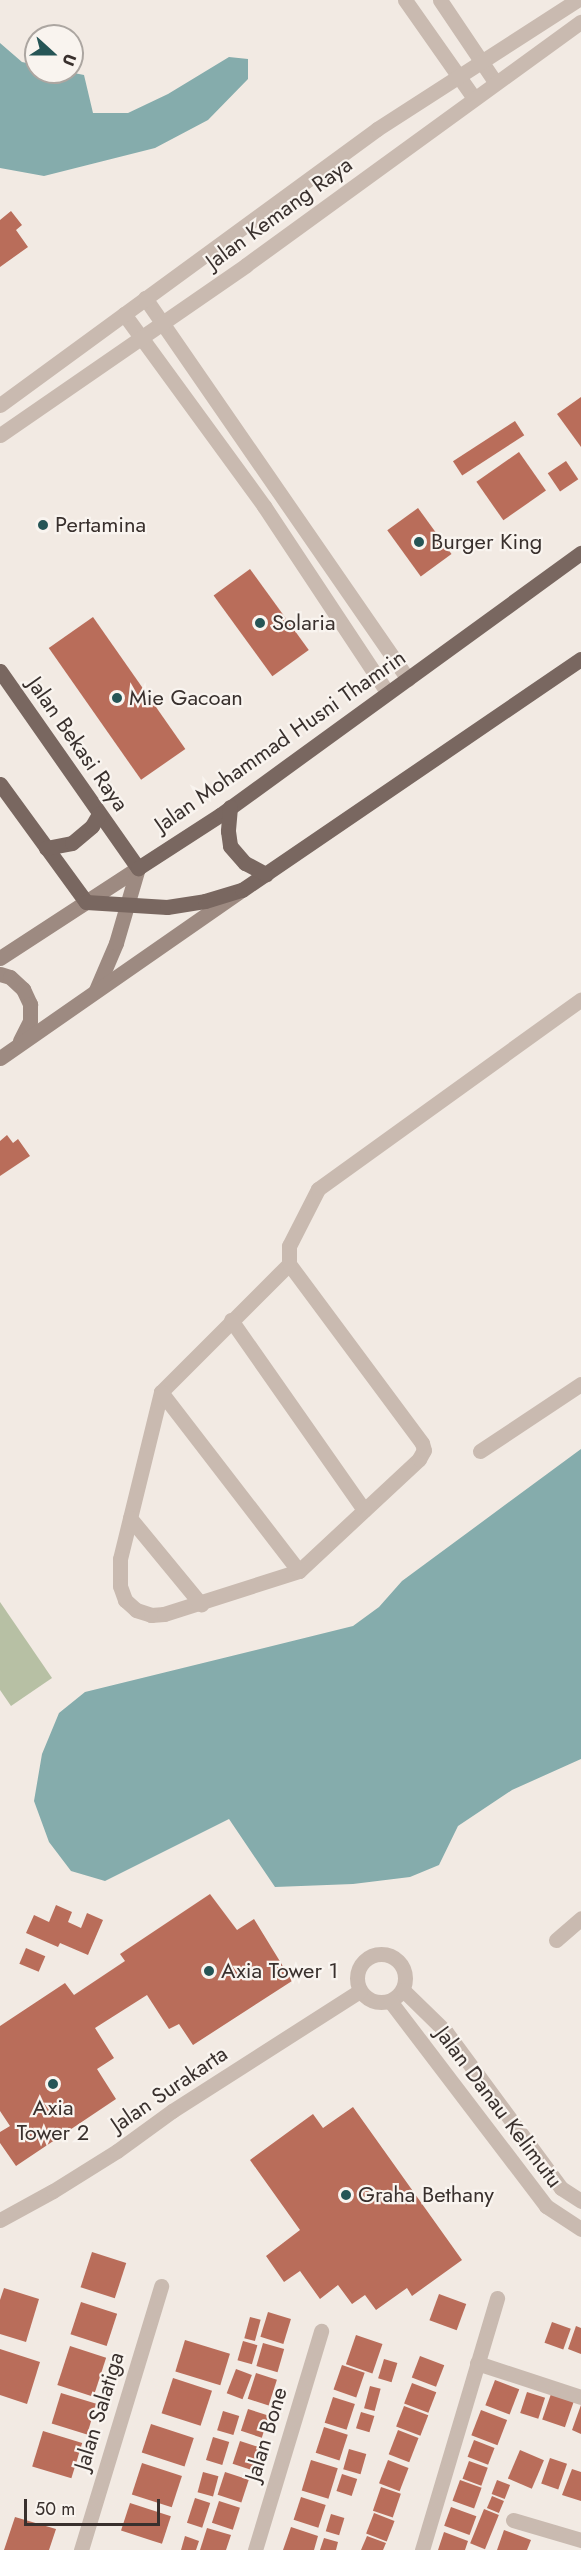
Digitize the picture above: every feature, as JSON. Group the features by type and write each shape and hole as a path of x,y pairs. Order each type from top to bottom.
{"main road":[{"name":"Jalan Mohammad Husni Thamrin","path":"138,868 230,807 581,553"},
{"path":"0,784 86,902 167,907 205,902 242,890 581,658"},
{"name":"Jalan Bekasi Raya","path":"0,671 138,868"},
{"path":"230,807 228,831 230,846 245,863 266,874"},
{"path":"45,848 72,843 92,826 99,814"}],"street":[{"path":"405,0 474,98"},
{"path":"440,0 495,82"},
{"name":"Jalan Kemang Raya","path":"0,405 377,129 577,0"},
{"name":"Jalan Kemang Raya","path":"0,435 164,323 581,22"},
{"path":"145,298 235,425 408,679"},
{"path":"124,314 264,506 388,693"},
{"path":"216,440 235,425"},
{"path":"96,991 129,906 138,868"},
{"name":"Jalan Mohammad Husni Thamrin","path":"0,958 138,868"},
{"path":"6,1053 242,890"},
{"path":"0,974 10,977 23,989 30,1004 30,1021 24,1037 6,1053"},
{"path":"289,1264 161,1392 120,1559 120,1586 125,1600 136,1610 152,1615 201,1604 299,1571 419,1460 424,1450 422,1443 289,1264 289,1246 299,1222 318,1190 581,999"},
{"path":"231,1320 364,1510"},
{"path":"480,1451 581,1384"},
{"path":"161,1392 299,1571"},
{"path":"130,1518 201,1604"},
{"path":"556,1940 578,1926"},
{"path":"381,1952 397,1958 406,1973 403,1990 390,2001 373,2002 360,1991 356,1973 365,1958 381,1952"},
{"name":"Jalan Danau Kelimutu","path":"403,1990 446,2032 561,2188 581,2201"},
{"name":"Jalan Surakarta","path":"0,2220 108,2157 172,2111 360,1991"},
{"name":"Jalan Danau Kelimutu","path":"390,2001 546,2206 581,2229"},
{"name":"Jalan Salatiga","path":"81,2550 160,2286"},
{"path":"422,2550 497,2298"},
{"name":"Jalan Bone","path":"255,2550 321,2331"},
{"path":"477,2364 581,2397"},
{"path":"513,2520 572,2542"}],"green space":[{"path":"0,1602 52,1678 11,1706 0,1690"}],"water":[{"path":"0,43 24,62 24,84 84,84 84,75 93,113 128,113 168,94 229,57 248,59 248,79 208,120 155,148 44,176 0,168"},
{"path":"581,1449 581,1759 512,1790 458,1826 439,1865 410,1877 353,1884 275,1887 229,1819 105,1881 71,1871 49,1842 34,1801 42,1754 59,1713 85,1692 353,1626 379,1607 402,1581"}],"building":[{"path":"11,211 22,225 16,230 28,247 0,267 0,220"},
{"path":"581,397 581,447 557,414"},
{"path":"515,421 524,435 462,476 453,461"},
{"path":"519,452 546,491 503,520 476,482"},
{"path":"566,461 578,479 560,492 548,473"},
{"name":"Burger King","path":"418,508 452,554 421,576 387,530"},
{"name":"Solaria","path":"250,569 309,650 272,676 214,595"},
{"name":"Mie Gacoan","path":"93,617 185,749 141,780 49,648"},
{"path":"7,1135 13,1143 18,1139 30,1156 0,1176 0,1141"},
{"path":"210,1894 237,1930 254,1919 292,1981 193,2045 179,2024 169,2029 147,1995 95,2028 114,2058 97,2069 116,2099 16,2166 0,2143 0,2132 10,2126 0,2111 0,2026 65,1983 74,1995 125,1961 120,1954"},
{"path":"56,1905 72,1912 68,1922 81,1928 87,1913 103,1920 88,1955 60,1943 58,1947 26,1933 34,1915 49,1922"},
{"path":"26,1948 45,1956 39,1972 19,1964"},
{"name":"Graha Bethany","path":"353,2107 462,2260 412,2296 407,2288 376,2310 365,2295 352,2304 338,2285 320,2299 300,2271 284,2282 266,2256 300,2230 250,2160 313,2114 323,2128"},
{"path":"92,2252 126,2263 115,2298 81,2287"},
{"path":"4,2288 39,2299 26,2342 0,2334 0,2300"},
{"path":"439,2294 466,2304 457,2330 429,2320"},
{"path":"81,2302 117,2314 107,2346 70,2334"},
{"path":"268,2312 291,2319 283,2344 260,2337"},
{"path":"250,2317 261,2320 255,2341 244,2338"},
{"path":"552,2322 571,2329 563,2350 544,2343"},
{"path":"576,2326 581,2328 581,2354 568,2349"},
{"path":"356,2335 382,2344 372,2373 346,2364"},
{"path":"185,2340 230,2354 220,2385 175,2372"},
{"path":"243,2341 257,2345 252,2364 237,2360"},
{"path":"263,2343 284,2349 278,2372 256,2366"},
{"path":"70,2346 106,2358 93,2397 57,2385"},
{"path":"0,2349 40,2362 27,2404 0,2395"},
{"path":"420,2356 444,2365 436,2387 412,2377"},
{"path":"384,2359 397,2363 392,2382 378,2378"},
{"path":"342,2365 365,2373 356,2397 334,2390"},
{"path":"236,2369 252,2375 243,2399 227,2393"},
{"path":"256,2373 277,2380 269,2405 248,2399"},
{"path":"173,2378 212,2391 201,2426 162,2413"},
{"path":"495,2380 519,2389 510,2415 485,2405"},
{"path":"412,2383 436,2392 428,2413 404,2404"},
{"path":"370,2386 381,2389 375,2411 364,2408"},
{"path":"527,2392 545,2398 538,2419 520,2413"},
{"path":"61,2393 96,2404 87,2434 52,2424"},
{"path":"551,2394 574,2402 565,2427 542,2420"},
{"path":"333,2397 355,2404 347,2430 325,2423"},
{"path":"581,2405 581,2434 572,2430"},
{"path":"404,2406 428,2415 420,2436 396,2427"},
{"path":"248,2409 269,2416 262,2438 241,2431"},
{"path":"481,2410 507,2420 497,2445 471,2435"},
{"path":"223,2411 239,2416 233,2435 217,2430"},
{"path":"361,2412 374,2416 369,2432 356,2428"},
{"path":"151,2424 194,2438 185,2466 142,2453"},
{"path":"324,2427 348,2435 339,2460 316,2453"},
{"path":"398,2430 419,2438 409,2462 389,2454"},
{"path":"43,2431 82,2443 71,2478 32,2466"},
{"path":"213,2437 229,2442 222,2465 206,2460"},
{"path":"474,2440 495,2448 488,2465 468,2457"},
{"path":"240,2441 259,2447 252,2470 233,2464"},
{"path":"349,2449 366,2454 361,2474 343,2469"},
{"path":"520,2450 544,2460 532,2489 508,2479"},
{"path":"550,2458 567,2464 558,2489 541,2484"},
{"path":"311,2460 338,2468 328,2499 302,2491"},
{"path":"388,2460 409,2468 400,2491 379,2483"},
{"path":"469,2461 488,2468 481,2486 463,2479"},
{"path":"142,2463 182,2476 172,2507 132,2494"},
{"path":"572,2469 581,2472 581,2501 562,2495"},
{"path":"203,2472 218,2476 213,2496 198,2492"},
{"path":"225,2472 249,2480 241,2503 218,2495"},
{"path":"342,2474 357,2479 352,2496 336,2491"},
{"path":"460,2480 482,2488 474,2509 452,2501"},
{"path":"497,2480 510,2485 505,2499 492,2494"},
{"path":"381,2487 401,2494 393,2517 373,2511"},
{"path":"492,2496 504,2501 499,2513 487,2508"},
{"path":"301,2497 326,2505 318,2528 294,2520"},
{"path":"195,2498 210,2503 202,2528 187,2523"},
{"path":"219,2501 240,2508 233,2530 212,2523"},
{"path":"130,2503 171,2516 162,2544 121,2531"},
{"path":"451,2507 476,2516 470,2535 444,2526"},
{"path":"484,2509 499,2515 485,2549 470,2543"},
{"path":"374,2513 395,2521 387,2541 366,2534"},
{"path":"331,2514 344,2518 339,2535 326,2531"},
{"path":"15,2517 56,2529 49,2550 4,2550"},
{"path":"291,2527 318,2536 314,2550 283,2550"},
{"path":"207,2528 231,2535 226,2550 200,2550"},
{"path":"504,2530 531,2540 527,2550 497,2550"},
{"path":"444,2532 468,2541 465,2550 438,2550"},
{"path":"185,2536 199,2541 196,2550 181,2550"},
{"path":"367,2536 386,2543 383,2550 361,2550"},
{"path":"324,2538 338,2542 336,2550 320,2550"}],"place":[{"name":"Pertamina","path":"43,525"},
{"name":"Burger King","path":"419,542"},
{"name":"Solaria","path":"260,623"},
{"name":"Mie Gacoan","path":"117,698"},
{"name":"Axia Tower 1","path":"209,1971"},
{"name":"Axia Tower 2","path":"53,2084"},
{"name":"Graha Bethany","path":"346,2195"}]}
